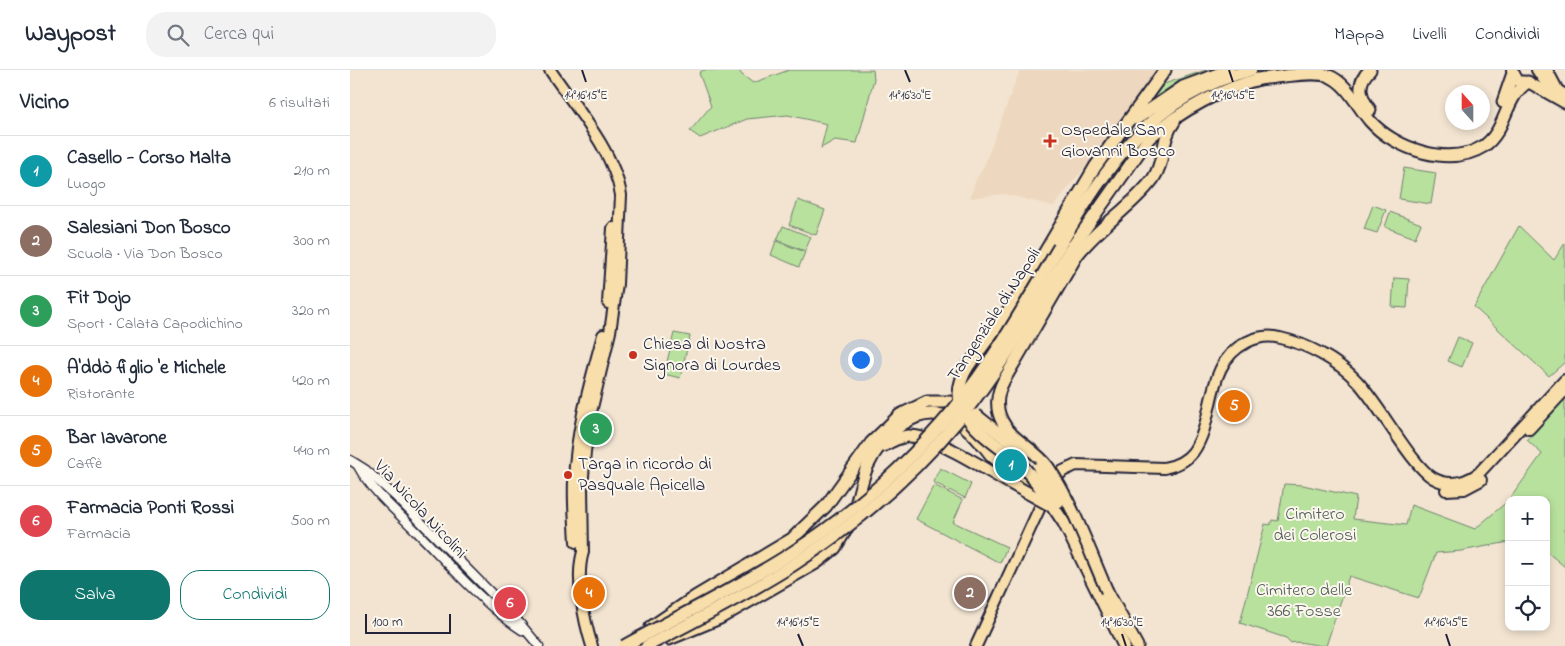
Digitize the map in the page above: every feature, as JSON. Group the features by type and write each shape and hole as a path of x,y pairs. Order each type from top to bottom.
{"highway":[{"path":"1124,646 1104,594 1052,474 1040,457 1006,428 998,408 998,394 1065,247 1088,179 1166,70"},
{"path":"1117,137 1141,114 1169,95 1196,80 1229,70"},
{"name":"Tangenziale di Napoli","path":"648,646 746,592 816,550 882,497 943,438 1005,358 1109,167 1144,129 1189,96 1217,82 1254,75 1304,70"},
{"path":"1370,70 1362,81 1360,91 1367,106 1380,121 1393,132 1416,143 1449,148 1475,143 1488,134 1500,111 1511,71"},
{"path":"1254,75 1319,74 1331,77 1340,84 1382,132 1412,149 1444,154 1473,151 1489,141 1498,132 1514,93 1528,82"},
{"name":"Tangenziale di Napoli","path":"623,646 785,557 844,515 889,477 928,438 975,381 1000,347 1065,247 1149,138 1184,112 1254,75"},
{"name":"Tangenziale di Napoli","path":"1065,247 1090,239 1127,208 1154,178 1168,130 1184,112"},
{"path":"1065,247 1004,318 961,377 958,396 970,416 991,441 1024,468 1054,508 1137,646"},
{"path":"623,646 695,597 759,561 792,539 826,506 871,443 900,415 927,402 950,402"},
{"path":"648,646 720,618 828,554 839,543 849,523 863,477 873,456 886,438 900,425 922,415 937,414 951,418 966,428 991,455 1038,497"},
{"path":"970,416 980,442"},
{"path":"970,416 1038,467 1131,646"},
{"path":"873,456 890,441 914,436 945,447 1038,497 1054,508"}],"main road":[{"path":"1528,82 1534,78 1537,70"},
{"path":"1537,70 1546,83 1564,97"},
{"path":"1547,70 1553,84 1564,97"},
{"path":"1511,71 1518,81 1528,82 1564,97"},
{"path":"548,73 608,163 615,197 613,284 599,364 579,433 574,482 577,553 580,560 583,610 592,646"},
{"path":"976,646 1051,489 1072,474 1091,468 1164,468 1187,458 1197,443 1217,377 1223,364 1232,352 1251,340 1265,336 1280,338 1354,378 1373,399 1427,473 1449,484 1468,480 1479,473 1565,380"},
{"path":"1329,363 1367,403 1421,478 1434,486 1448,490 1471,486 1484,478 1565,390"},
{"path":"984,646 1051,489"}],"street":[{"name":"Via Nicola Nicolini","path":"350,460 358,466 362,474 380,487 539,646"}],"shaded area":[{"name":"Ospedale San Giovanni Bosco","path":"1020,70 1157,70 1156,76 1093,161 1075,179 1054,206 1004,194 970,198"}],"green space":[{"path":"703,70 739,70 741,74 753,83 789,70 873,70 874,79 857,143 835,140 821,148 827,124 788,115 747,119 700,138 690,131 711,106 699,73"},
{"path":"1206,70 1216,70 1180,84 1148,103 1164,84"},
{"path":"1404,168 1436,173 1431,204 1399,199"},
{"path":"798,200 825,210 816,235 789,225"},
{"path":"1373,205 1386,210 1377,233 1364,229"},
{"path":"1390,212 1421,224 1415,238 1385,227"},
{"path":"783,226 811,237 805,251 777,240"},
{"path":"1519,226 1554,260 1565,243 1565,362 1549,376 1474,307"},
{"path":"776,241 805,252 799,267 771,255"},
{"path":"1394,278 1409,279 1407,308 1392,307"},
{"path":"674,333 690,336 680,378 664,374"},
{"path":"1458,337 1472,343 1462,367 1448,361"},
{"path":"1565,398 1565,567 1550,554 1550,496 1512,496 1542,454 1527,440"},
{"path":"940,468 971,484 965,498 933,482"},
{"name":"Cimitero dei Colerosi","path":"1284,484 1303,485 1356,497 1353,519 1406,525 1411,505 1475,529 1505,503 1505,543 1461,551 1436,553 1419,598 1349,576 1326,646 1298,642 1291,643 1286,638 1240,623 1265,524 1270,525 1272,520 1278,521"},
{"path":"934,485 963,500 953,522 1007,547 1000,563 916,519"}],"place":[{"name":"Ospedale San Giovanni Bosco","path":"1050,141"},
{"name":"Chiesa di Nostra Signora di Lourdes","path":"633,355"},
{"name":"Bar Iavarone","path":"1234,406"},
{"name":"Fit Dojo","path":"596,429"},
{"name":"Casello - Corso Malta","path":"1011,465"},
{"name":"Targa in ricordo di Pasquale Apicella","path":"568,475"},
{"name":"A'ddò figlio 'e Michele","path":"589,593"},
{"name":"Salesiani Don Bosco","path":"970,593"},
{"name":"Farmacia Ponti Rossi","path":"510,603"}],"park label":[{"name":"Cimitero delle 366 Fosse","path":"1304,601"}]}
